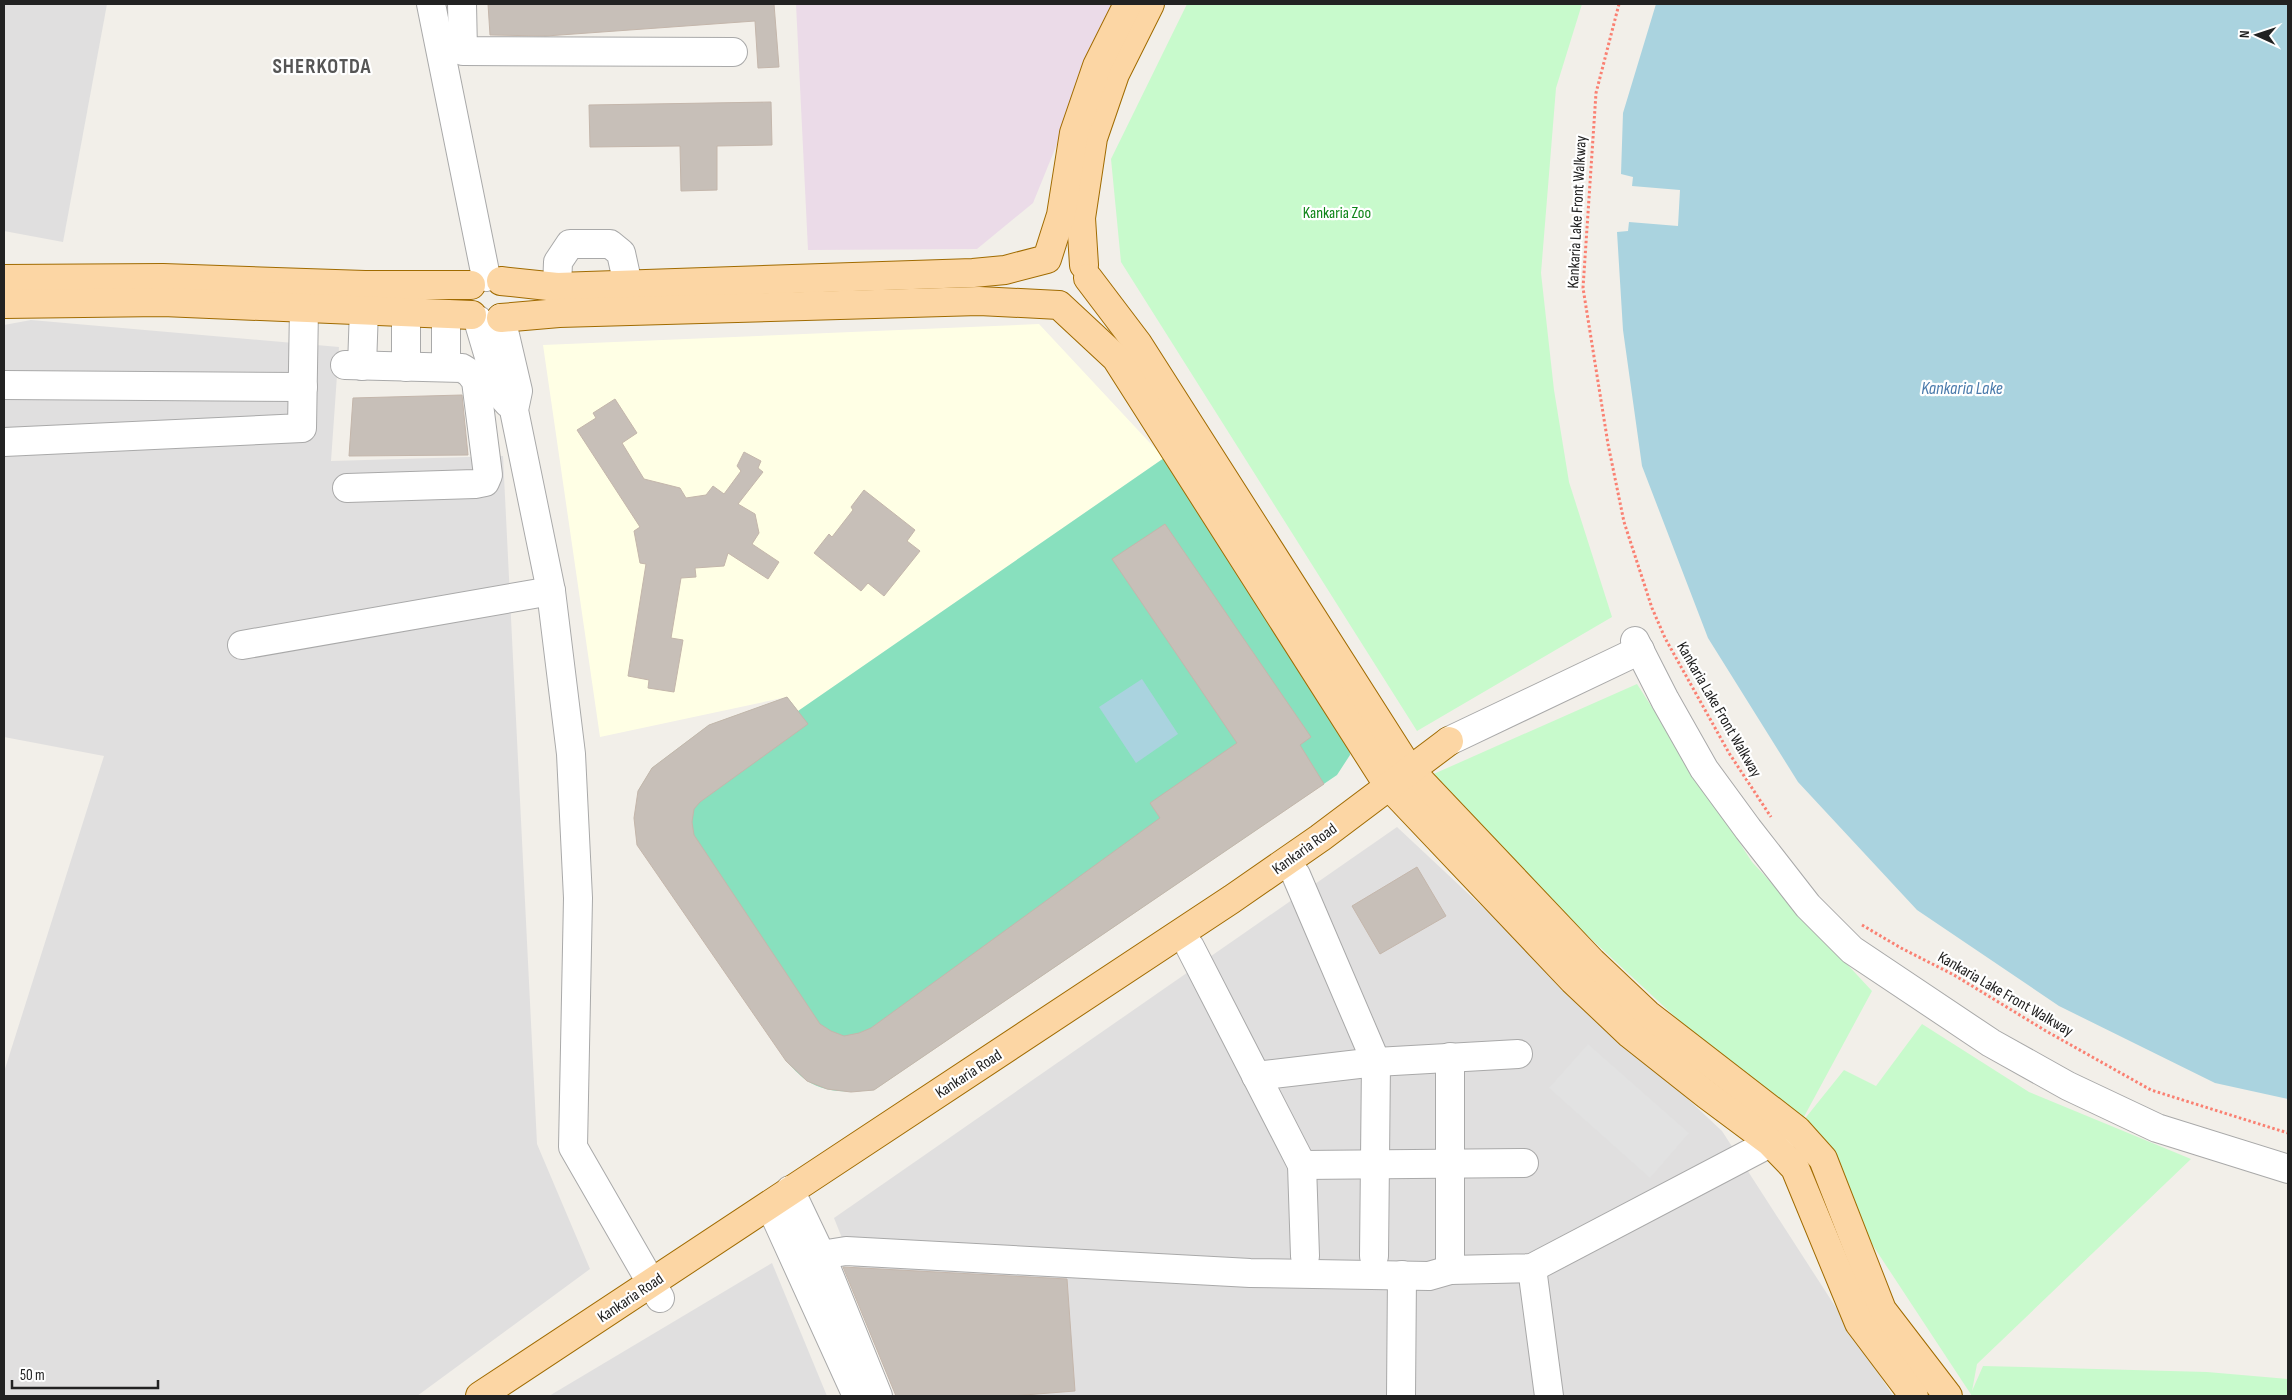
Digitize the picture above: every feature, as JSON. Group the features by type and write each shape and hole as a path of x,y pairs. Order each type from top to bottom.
{"main road":[{"path":"1128,4 1097,66 1074,133 1061,215 1047,259 1038,270 1038,288 1046,300 1059,305 1116,358 1404,783 1573,980 1630,1034 1770,1142 1795,1168 1858,1323 1914,1396"},
{"path":"12,291 163,302 364,309 474,317 979,301 1068,305 1076,301 1087,287 1080,218 1093,138 1115,74 1150,4"},
{"path":"12,291 163,278 365,285 486,281 557,287 628,285 973,273 1005,270 1047,259 1055,254 1070,254 1078,258 1138,344 1404,783 1647,1014 1797,1130 1823,1159 1882,1310 1948,1396"},
{"path":"486,281 507,286 511,299 507,313 474,317 466,302 466,295 486,281"},
{"name":"Kankaria Road","path":"784,1206 1320,838 1404,783 1449,740"},
{"path":"511,1396 655,1291 784,1206 1190,947 1296,876 1329,852 1404,783"},
{"name":"Kankaria Road","path":"480,1396 655,1291"}],"street":[{"path":"431,4 486,281"},
{"path":"462,4 463,50 733,52"},
{"path":"557,287 558,262 570,244 610,244 621,252 628,285"},
{"path":"4,442 302,428 304,308"},
{"path":"364,309 354,366 462,368 470,373 476,381 488,475 486,482"},
{"path":"406,312 406,366"},
{"path":"446,367 474,317"},
{"path":"474,317 500,394 514,410 552,591 571,754 578,898 573,1147 655,1291"},
{"path":"4,385 303,387"},
{"path":"347,488 486,482 528,478"},
{"path":"242,645 552,591"},
{"path":"1449,740 1638,645 1665,700 1710,776 1748,830 1808,906 1852,950 1991,1043 2068,1086 2157,1128 2288,1169"},
{"path":"1296,876 1376,1062 1374,1256"},
{"path":"1190,947 1302,1165 1305,1256"},
{"path":"1256,1076 1376,1062 1518,1054"},
{"path":"1450,1058 1450,1270"},
{"path":"821,1256 846,1251 1250,1273 1429,1276 1450,1270 1532,1268 1770,1142 1797,1130"},
{"path":"1302,1165 1524,1162"},
{"path":"784,1206 821,1256 878,1396"},
{"path":"784,1206 857,1396"},
{"path":"1532,1268 1549,1396"},
{"path":"1401,1396 1402,1275"}],"path":[{"name":"Kankaria Lake Front Walkway","path":"1619,4 1596,93 1583,288 1608,444 1624,522 1652,608 1665,638 1729,753 1771,818"},
{"name":"Kankaria Lake Front Walkway","path":"1857,922 2152,1090 2288,1133"}],"shaded area":[{"path":"4,4 107,4 63,242 4,231"},
{"path":"796,4 1114,4 1033,203 977,249 808,250"},
{"path":"31,320 339,347 331,461 503,456 537,1144 590,1269 417,1396 4,1396 4,1072 104,756 4,737 4,325"},
{"path":"1039,324 1164,458 798,711 787,697 600,737 543,345"},
{"path":"1397,827 1722,1131 1893,1396 905,1396 834,1218"},
{"path":"1588,1044 1689,1133 1650,1178 1549,1088"},
{"path":"772,1263 827,1396 549,1396"}],"green space":[{"name":"Kankaria Zoo","path":"1187,4 1582,4 1556,88 1541,273 1554,390 1569,482 1612,617 1417,731 1121,262 1111,159"},
{"path":"1164,458 1349,742 1350,755 1337,775 874,1090 839,1091 813,1085 786,1061 638,791 652,768 709,725 787,697 798,711"},
{"path":"1637,684 1752,862 1872,991 1799,1126 1844,1070 1876,1086 1922,1024 2029,1092 2191,1159 1977,1364 1972,1391 1983,1366 2207,1372 2288,1379 2288,1396 1972,1396 1797,1130 1420,780"}],"water":[{"name":"Kankaria Lake","path":"1656,4 2288,4 2288,1099 2215,1083 2059,1006 1917,910 1798,782 1708,638 1642,466 1623,330 1617,232 1628,231 1629,222 1678,226 1680,190 1632,186 1633,177 1621,174 1623,113"},
{"path":"1142,679 1178,734 1136,763 1099,707"}],"building":[{"path":"488,4 774,4 779,67 758,68 755,21 546,36 490,35"},
{"path":"771,102 772,145 717,146 717,190 681,191 680,146 590,147 589,105"},
{"path":"462,395 468,455 349,456 353,398"},
{"path":"615,399 637,433 622,443 644,479 680,488 686,498 706,495 713,486 724,494 741,471 737,466 744,452 761,461 758,468 763,472 738,504 755,514 759,533 752,544 779,562 768,579 728,553 724,566 695,568 696,577 681,578 671,638 683,640 674,692 648,688 649,680 628,676 646,564 640,563 634,531 640,527 577,430 596,418 593,413"},
{"path":"864,490 915,530 907,541 920,551 884,596 868,583 861,591 814,553 829,534 832,537 853,510 851,507"},
{"path":"1165,524 1311,737 1300,745 1324,784 874,1090 851,1092 827,1089 807,1081 786,1061 637,845 634,818 638,791 652,768 709,725 787,697 808,724 700,802 694,809 692,822 694,835 820,1024 844,1036 871,1028 1160,818 1150,803 1237,743 1112,559"},
{"path":"1417,867 1446,916 1380,954 1352,906"},
{"path":"843,1267 1067,1279 1075,1391 1012,1396 896,1396"}],"district":[{"name":"SHERKOTDA","path":"322,66"}]}
